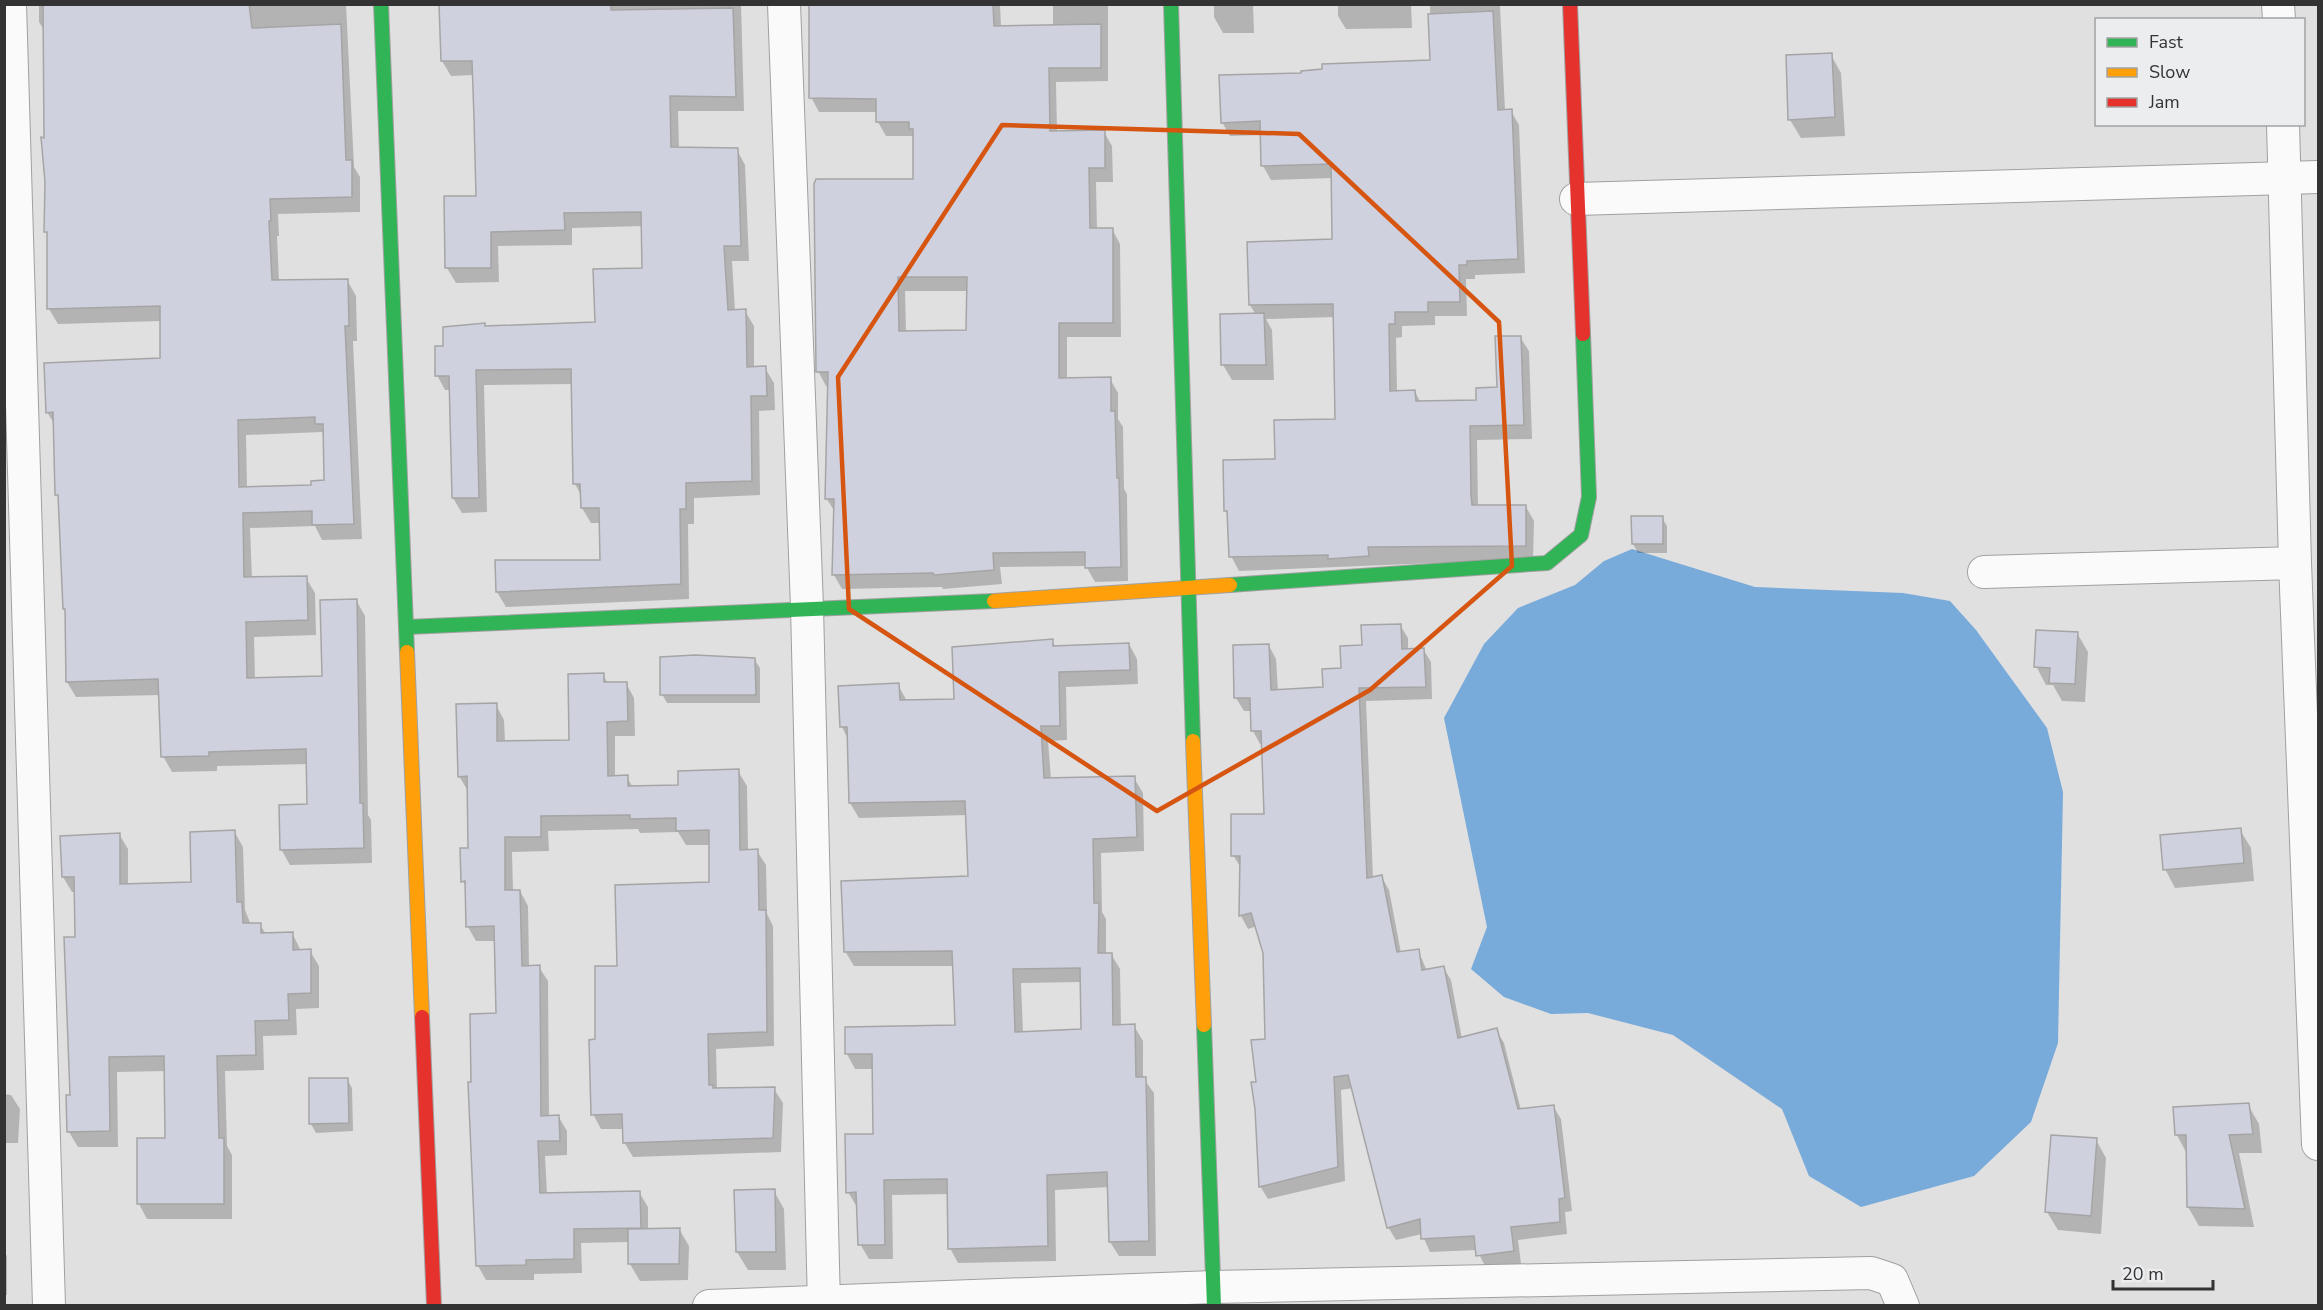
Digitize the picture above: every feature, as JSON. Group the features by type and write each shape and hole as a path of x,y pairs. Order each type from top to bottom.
{"street":[{"path":"10,4 49,1305"},
{"path":"381,4 434,1305"},
{"path":"784,4 807,607 824,1303"},
{"path":"1171,4 1187,588 1214,1296"},
{"path":"407,627 807,607 995,601 1547,563 1581,535 1589,497 1570,4"},
{"path":"2283,126 2295,563 2319,1144"},
{"path":"1576,199 2319,177"},
{"path":"1984,572 2295,563"},
{"path":"709,1305 1214,1296 1870,1273 1892,1280 1903,1305"}],"highlighted area":[{"path":"1002,125 1299,134 1499,322 1512,566 1370,690 1157,811 849,609 838,377"}],"water":[{"path":"1632,549 1755,587 1903,593 1950,601 1976,630 2047,728 2063,792 2058,1043 2031,1122 1974,1176 1861,1207 1809,1176 1782,1109 1673,1035 1588,1013 1551,1014 1504,997 1471,969 1487,927 1444,718 1484,644 1518,608 1575,585 1604,561"}],"building":[{"path":"43,4 249,4 252,28 341,24 346,160 352,160 352,197 270,199 271,221 269,221 272,280 348,279 349,326 345,326 354,524 312,525 312,511 243,513 244,577 307,576 308,620 246,622 247,678 322,676 320,600 357,599 360,803 363,803 364,848 280,850 279,805 307,804 306,749 209,752 209,756 161,757 158,679 66,682 65,609 63,609 58,495 55,495 53,412 46,413 44,363 160,358 160,306 47,309 47,232 44,232 45,182 41,137 44,138","holes":["315,417 315,424 323,424 324,480 311,481 311,485 239,487 238,420"]},
{"path":"439,4 611,4 611,10 733,8 736,97 670,96 671,147 738,148 741,246 724,246 728,310 746,309 747,367 766,366 767,396 751,396 752,481 686,483 686,509 680,509 681,584 496,592 495,560 600,560 599,508 581,508 580,484 573,484 571,369 476,370 479,498 452,498 449,376 435,376 435,346 443,346 443,327 485,323 485,326 595,322 593,269 642,268 641,212 564,213 565,230 491,232 491,268 445,268 444,196 476,196 472,61 441,61"},
{"path":"809,4 993,4 994,26 1101,24 1101,68 1049,68 1050,131 1105,130 1105,168 1089,168 1090,228 1113,228 1113,323 1059,323 1059,378 1111,377 1111,411 1115,411 1117,478 1119,478 1121,567 1085,568 1085,552 993,553 994,570 934,575 933,573 832,575 834,499 825,499 828,372 816,372 814,184 816,179 913,179 913,129 909,129 909,122 876,122 876,99 809,98","holes":["898,277 967,277 966,330 899,331"]},
{"path":"1493,11 1498,110 1512,109 1518,259 1467,261 1467,265 1459,265 1460,302 1428,302 1428,312 1395,312 1395,324 1389,324 1390,391 1415,390 1416,401 1476,400 1476,388 1497,387 1495,336 1521,336 1524,425 1470,426 1471,495 1472,505 1526,505 1526,546 1368,547 1369,556 1328,559 1328,555 1229,557 1227,511 1224,511 1223,460 1275,459 1274,420 1335,419 1333,304 1249,305 1247,242 1332,239 1331,164 1261,166 1260,121 1221,123 1219,75 1301,73 1301,71 1322,69 1322,64 1430,60 1428,14"},
{"path":"1832,53 1835,117 1788,120 1786,55"},
{"path":"1264,313 1266,365 1221,365 1220,314"},
{"path":"1631,516 1663,516 1663,544 1632,544"},
{"path":"1401,624 1402,649 1424,648 1426,687 1359,688 1367,878 1382,875 1397,952 1419,949 1422,970 1444,966 1458,1038 1497,1028 1518,1109 1554,1105 1565,1198 1559,1199 1560,1222 1511,1227 1514,1251 1476,1256 1474,1236 1421,1239 1420,1219 1387,1228 1348,1075 1334,1077 1338,1167 1259,1187 1255,1109 1251,1082 1256,1082 1251,1040 1265,1039 1263,953 1251,913 1239,916 1240,856 1231,856 1231,814 1264,814 1261,731 1251,731 1250,698 1234,698 1233,645 1269,644 1271,690 1323,687 1322,669 1341,668 1340,646 1362,645 1361,625"},
{"path":"2036,630 2078,632 2075,684 2049,683 2050,668 2034,667"},
{"path":"1053,639 1053,646 1129,643 1130,670 1059,672 1060,726 1041,726 1044,778 1135,776 1137,837 1093,839 1094,903 1099,903 1098,953 1112,953 1113,1025 1135,1024 1136,1077 1146,1077 1149,1241 1109,1242 1107,1172 1047,1175 1048,1246 948,1249 947,1179 884,1180 885,1245 858,1245 856,1192 846,1193 845,1134 873,1134 872,1054 845,1054 845,1027 955,1025 952,951 844,952 841,881 968,876 965,801 849,803 847,727 840,727 838,686 899,683 900,700 954,699 952,647","holes":["1080,968 1081,1029 1015,1032 1013,969"]},
{"path":"695,655 755,658 756,695 660,695 660,657"},
{"path":"604,673 604,682 627,682 628,721 607,722 608,776 628,775 628,786 678,785 678,771 739,769 740,850 758,849 759,910 766,910 767,1032 708,1034 709,1085 713,1085 713,1088 775,1087 773,1138 623,1143 622,1114 591,1115 589,1040 595,1039 595,966 617,966 615,885 709,882 709,830 676,831 676,818 630,819 630,815 541,816 541,837 505,837 505,890 520,890 522,966 540,965 541,1116 559,1115 560,1141 538,1141 540,1193 640,1191 641,1228 574,1229 574,1259 526,1260 526,1265 476,1266 468,1082 471,1082 470,1014 496,1013 494,926 466,927 465,881 461,882 460,848 468,848 467,776 458,777 456,704 497,703 497,741 569,740 568,674"},
{"path":"2241,828 2244,863 2163,870 2160,835"},
{"path":"235,830 237,902 242,902 243,923 261,923 261,933 293,932 293,950 311,949 311,993 288,994 289,1020 255,1021 256,1055 217,1056 219,1138 224,1138 224,1204 137,1204 137,1138 165,1138 164,1056 109,1057 110,1131 67,1132 66,1095 70,1095 64,937 75,937 74,877 62,877 60,836 120,833 120,884 191,882 190,832"},
{"path":"309,1078 348,1078 349,1123 309,1124"},
{"path":"2249,1103 2253,1134 2229,1135 2245,1209 2187,1207 2186,1135 2175,1135 2173,1107"},
{"path":"2051,1135 2097,1138 2091,1216 2045,1212"},
{"path":"775,1189 776,1252 736,1252 734,1190"},
{"path":"680,1228 679,1264 628,1264 628,1229"}],"traffic: fast":[{"path":"381,4 407,652"},
{"path":"1171,4 1193,741"},
{"path":"1230,585 1547,563 1581,535 1589,497 1583,334"},
{"path":"407,627 994,601"},
{"path":"1204,1025 1214,1306"}],"traffic: slow":[{"path":"994,601 1230,585"},
{"path":"407,652 422,1017"},
{"path":"1193,741 1204,1025"}],"traffic: jam":[{"path":"1570,4 1583,334"},
{"path":"422,1017 434,1306"}]}
